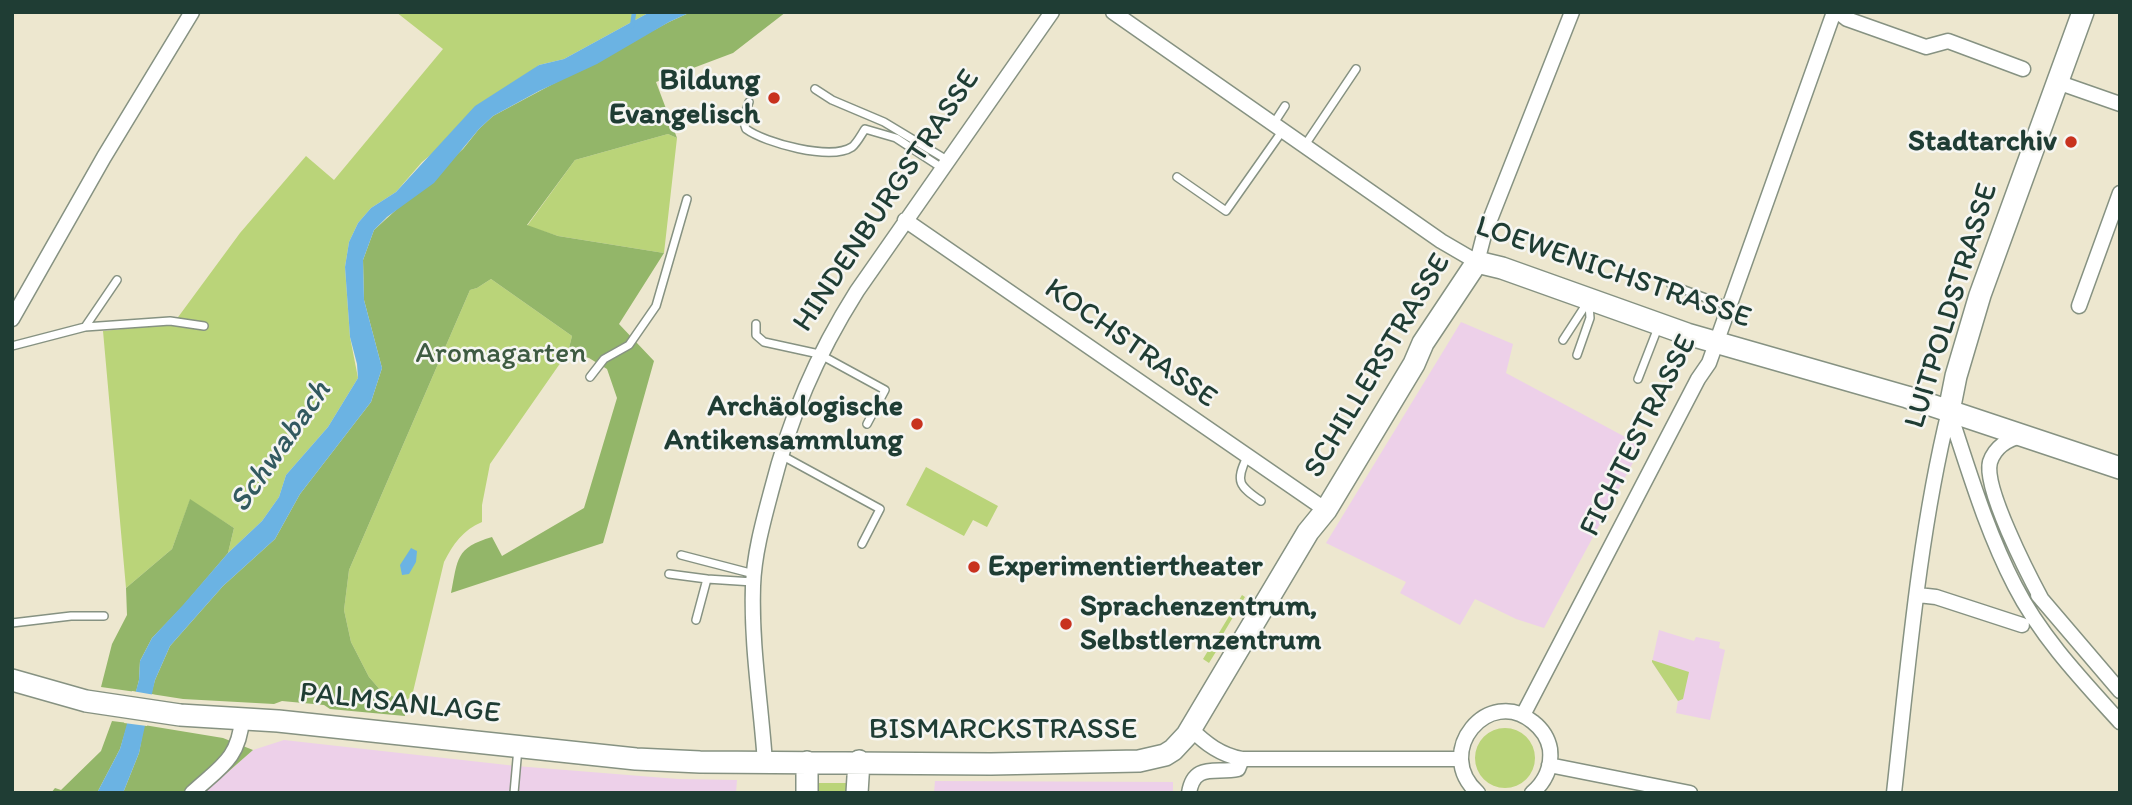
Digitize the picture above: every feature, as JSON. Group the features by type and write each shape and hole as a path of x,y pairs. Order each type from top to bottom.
{"street":[{"path":"12,319 104,157 192,12"},
{"name":"HINDENBURGSTRASSE","path":"775,762 755,673 753,578 763,519 795,410 819,354 857,291 1052,12"},
{"name":"LOEWENICHSTRASSE","path":"1113,12 1441,241 1477,262 1490,264 1716,343 1949,411 2120,468"},
{"name":"SCHILLERSTRASSE","path":"1191,729 1303,541 1326,510 1409,372 1423,343 1477,262 1483,235 1572,12"},
{"path":"1836,12 1847,19 1926,47 1948,41 2023,69"},
{"name":"FICHTESTRASSE","path":"1523,716 1698,379 1709,363 1836,12"},
{"name":"LUITPOLDSTRASSE","path":"1894,793 1938,455 1956,376 1980,295 2083,12"},
{"path":"2057,82 2120,104"},
{"path":"2079,306 2120,192"},
{"name":"KOCHSTRASSE","path":"905,220 1326,510"},
{"path":"1949,411 1972,482 2016,589 2077,674 2120,722"},
{"path":"2022,436 2005,442 1991,460 1990,467 2013,545 2042,600"},
{"path":"2001,556 2120,691"},
{"path":"1918,594 1936,597 2022,625"},
{"path":"2049,638 2063,627"},
{"name":"PALMSANLAGE","path":"12,681 99,703 180,715 636,759 775,762"},
{"path":"1478,793 1465,777 1461,748 1467,733 1482,718 1502,712 1523,716 1535,723 1546,738 1550,751 1549,765 1543,782 1532,793"},
{"path":"192,793 229,760 236,750 242,719"},
{"path":"1191,729 1210,746 1224,754 1242,759 1461,759"},
{"name":"BISMARCKSTRASSE","path":"775,762 991,764 1139,761 1173,750 1191,729"},
{"path":"1189,793 1193,779 1199,773 1238,769 1242,759"},
{"path":"857,793 859,761"},
{"path":"807,762 807,793"},
{"path":"1549,765 1690,793"}],"lane":[{"path":"1305,145 1356,69"},
{"path":"815,89 832,100 884,122 944,164"},
{"path":"749,102 743,120 746,129 787,147 840,152 853,146 864,129 896,138 944,164"},
{"path":"1177,177 1226,211 1278,126 1286,106"},
{"path":"590,377 604,359 629,345 656,306 687,199"},
{"path":"85,327 117,280"},
{"path":"1671,285 1730,307"},
{"path":"1563,340 1589,300"},
{"path":"1577,355 1590,318 1589,300"},
{"path":"12,346 85,327 170,321 204,326"},
{"path":"756,324 756,335 764,342 819,354 885,390 866,424"},
{"path":"1639,379 1659,324"},
{"path":"780,455 880,509 862,544"},
{"path":"1247,457 1240,482 1261,501"},
{"path":"681,555 753,578"},
{"path":"669,573 707,579 753,578"},
{"path":"696,620 707,579"},
{"path":"12,623 71,615 104,616"},
{"path":"514,793 518,746"}],"shaded area":[{"path":"1461,322 1513,344 1506,373 1642,446 1544,628 1516,619 1475,599 1460,625 1400,593 1406,582 1326,543"},
{"path":"1659,630 1694,641 1696,637 1720,642 1719,648 1725,650 1710,720 1676,713 1678,701 1652,662"},
{"path":"284,740 516,766 678,779 737,780 736,793 204,793 253,750"},
{"path":"935,781 1173,782 1173,793 934,793"}],"green space":[{"path":"396,12 650,12 564,59 539,65 422,162 396,192 371,208 358,223 349,242 345,267 350,337 358,378 328,427 286,475 279,497 262,521 228,553 234,528 190,500 172,549 126,588 103,331 173,324 240,233 306,156 334,180 443,49"},
{"path":"691,12 786,12 733,53 656,82 677,138 668,134 575,160 527,225 558,236 664,253 619,324 654,361 603,543 451,593 457,563 460,556 471,546 492,537 502,556 584,508 617,398 607,369 589,358 568,352 572,336 491,279 470,290 349,570 344,610 351,642 369,677 382,692 405,701 405,716 330,709 324,705 282,701 274,704 183,699 151,694 170,646 223,586 275,539 300,494 371,402 382,368 364,300 363,260 374,230 463,149 493,116"},
{"path":"668,134 677,138 664,253 558,236 527,226 575,160"},
{"name":"Aromagarten","path":"491,279 572,336 568,352 490,464 482,505 482,522 459,538 444,562 412,696 405,701 382,692 369,677 351,642 344,610 349,570 470,290"},
{"path":"926,467 998,506 987,527 973,520 964,536 906,505"},
{"path":"190,499 234,528 228,553 152,638 140,661 136,692 101,687 112,644 127,615 126,588 172,549"},
{"path":"1242,595 1245,597 1209,663 1203,659"},
{"path":"1652,660 1689,672 1683,699 1678,701"},
{"path":"112,721 128,723 120,749 97,793 51,793 55,788 61,790 101,751"},
{"path":"144,725 223,738 253,750 204,793 123,793 139,753"},
{"path":"1499,728 1511,728 1530,741 1535,758 1533,770 1522,783 1511,788 1499,788 1480,775 1475,764 1475,752 1488,733"},
{"path":"818,783 846,783 848,793 815,793"}],"water":[{"path":"650,12 691,12 597,64 493,116 434,183 387,217 374,230 363,260 364,300 382,368 371,402 300,494 275,539 223,586 170,646 155,680 139,753 123,793 97,793 120,749 139,680 140,661 152,638 228,553 262,521 279,497 286,475 328,427 358,378 350,337 345,267 349,242 358,223 371,208 396,192 475,106 539,65 564,59"},
{"path":"411,548 417,551 416,562 409,574 402,575 400,565"}],"pier":[{"path":"132,691 155,695 147,726 124,723"}],"waterway":[{"path":"632,26 634,13"}],"place":[{"name":"Bildung Evangelisch","path":"774,98"},
{"name":"Stadtarchiv","path":"2071,142"},
{"name":"Archäologische Antikensammlung","path":"917,424"},
{"name":"Experimentiertheater","path":"974,567"},
{"name":"Sprachenzentrum, Selbstlernzentrum","path":"1066,624"}],"water label":[{"name":"Schwabach","path":"281,447"}]}
